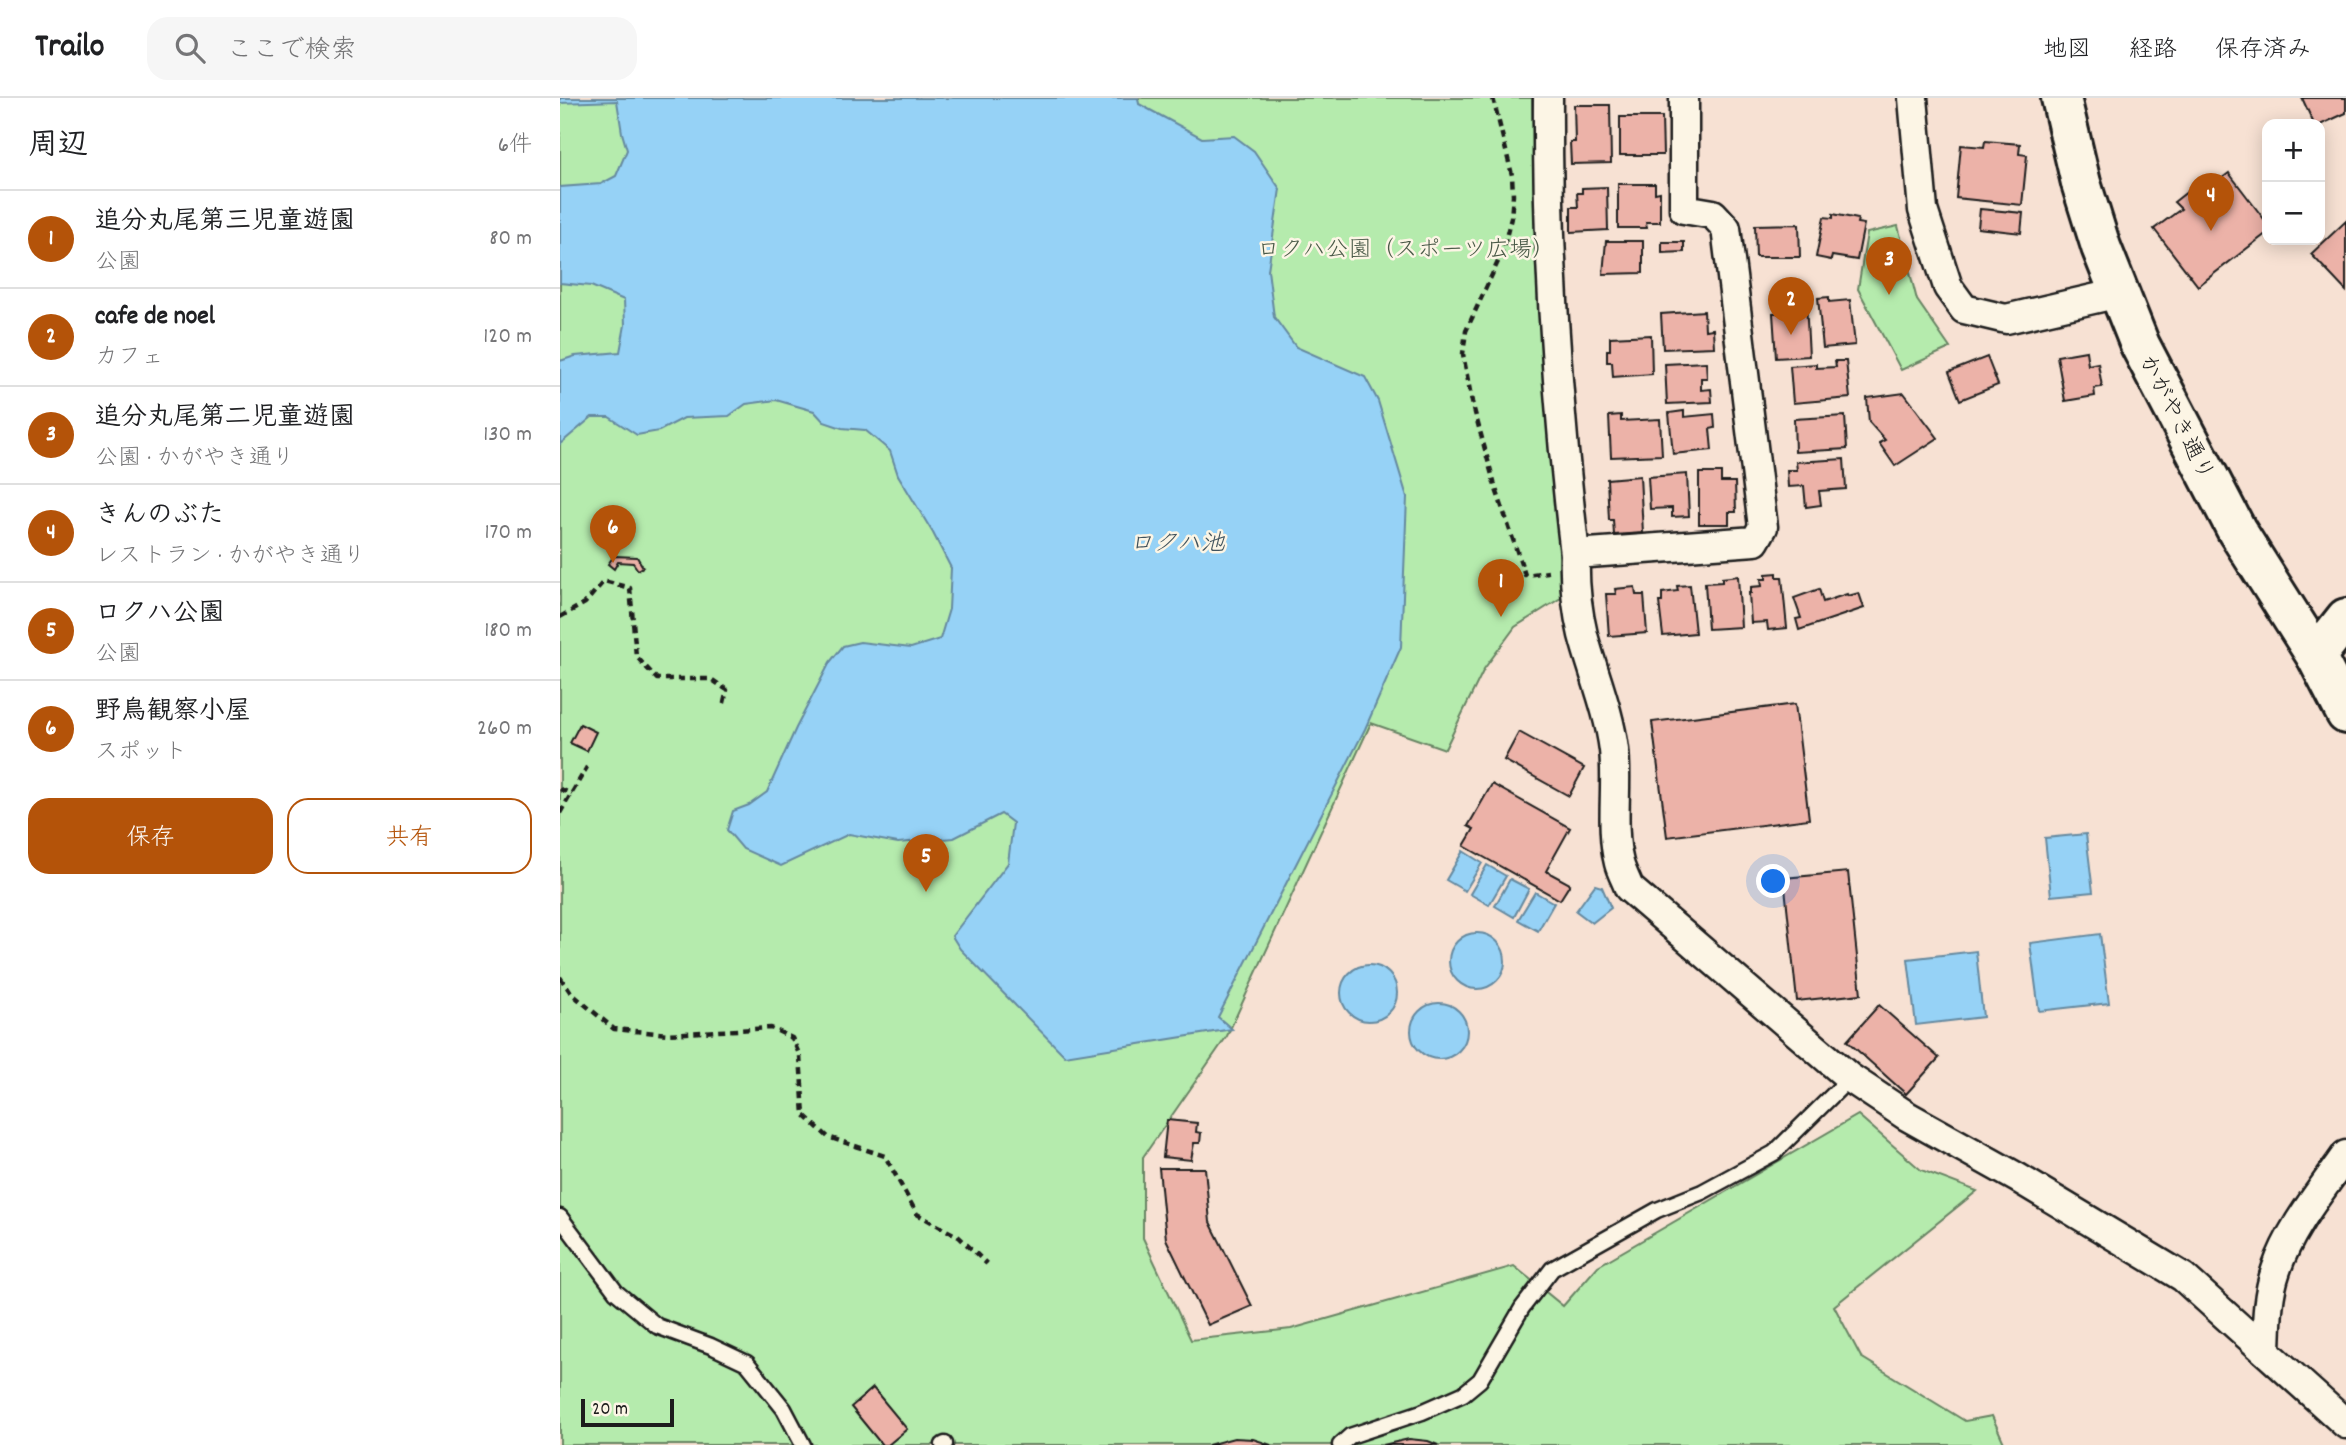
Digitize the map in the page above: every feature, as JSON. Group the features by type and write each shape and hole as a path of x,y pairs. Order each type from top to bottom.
{"street":[{"path":"1548,98 1548,205 1558,369 1575,562 1583,634 1603,698 1614,748 1615,832 1619,863 1629,888 1850,1078 1907,1116 2018,1178 2183,1278 2346,1424"},
{"path":"1575,562 1755,541 1763,527 1726,228 1713,214 1684,209 1684,98"},
{"path":"1913,98 1923,210 1948,287 1964,309 2006,319 2119,293"},
{"name":"かがやき通り","path":"2061,98 2101,247 2140,345 2237,531 2316,656 2346,714"},
{"path":"2316,656 2346,618"},
{"path":"2266,1350 2267,1310 2275,1271 2289,1239 2346,1155"}],"lane":[{"path":"1340,1445 1350,1436 1422,1412 1463,1394 1480,1380 1522,1308 1552,1269 1657,1210 1702,1192 1774,1153 1850,1078"},
{"path":"560,1217 616,1292 657,1326 747,1363 784,1409 803,1445"}],"path":[{"path":"1493,98 1501,121 1513,195 1511,218 1502,253 1466,331 1463,354 1466,375 1495,486 1525,575 1575,562"},
{"path":"560,617 585,603 604,581 630,587 635,656 657,678 711,679 727,690 723,707"},
{"path":"560,813 587,767"},
{"path":"560,789 572,794"},
{"path":"560,976 571,993 614,1029 668,1034 771,1028 792,1038 800,1056 804,1115 828,1137 885,1156 917,1214 958,1237 988,1264"}],"green space":[{"name":"ロクハ公園（スポーツ広場）","path":"560,98 1532,98 1538,301 1567,594 1515,627 1484,669 1445,749 1371,723 1227,1036 1143,1157 1143,1238 1191,1340 1291,1329 1514,1266 1563,1306 1598,1266 1858,1115 1921,1170 1977,1191 1834,1306 1861,1357 1965,1421 1992,1416 2005,1445 560,1445"},
{"path":"1898,226 1917,300 1950,348 1901,370 1858,289 1867,233"}],"water":[{"name":"ロクハ池","path":"560,98 1138,98 1139,104 1202,138 1234,136 1254,151 1280,189 1268,270 1274,317 1296,347 1365,377 1378,401 1407,497 1401,647 1365,729 1218,1017 1232,1029 1065,1056 960,949 952,936 1008,863 1013,823 1001,814 954,838 898,843 849,834 781,866 743,849 727,830 733,811 749,805 767,792 830,662 843,646 860,642 911,648 940,639 949,609 951,568 898,475 890,451 865,430 842,428 824,422 814,411 776,400 746,404 729,416 684,418 659,431 637,435 609,417 592,417 560,444 560,361 575,356 620,352 625,325 624,300 591,286 560,283 560,187 601,184 616,176 627,150 617,101 560,103"},
{"path":"2086,834 2093,892 2051,896 2045,838"},
{"path":"1463,851 1482,863 1465,891 1446,880"},
{"path":"1487,865 1506,876 1489,905 1470,894"},
{"path":"1510,879 1529,889 1514,917 1495,906"},
{"path":"1595,885 1602,887 1611,908 1592,923 1576,911"},
{"path":"1535,892 1554,903 1538,931 1518,920"},
{"path":"1471,933 1483,933 1497,941 1505,955 1503,972 1497,981 1483,989 1471,989 1454,977 1449,967 1449,955 1461,938"},
{"path":"2100,934 2109,1003 2039,1011 2030,943"},
{"path":"1976,951 1983,1017 1916,1025 1908,959"},
{"path":"1363,965 1375,965 1385,969 1393,977 1397,993 1393,1009 1385,1017 1375,1021 1363,1021 1353,1017 1345,1009 1341,999 1341,987 1345,977 1353,969"},
{"path":"1434,1003 1444,1003 1459,1011 1465,1020 1465,1042 1459,1051 1444,1059 1434,1059 1416,1047 1411,1036 1411,1026 1423,1008"}],"building":[{"path":"2302,98 2346,98 2346,113 2325,123 2325,119 2312,119"},
{"path":"1574,105 1610,105 1611,163 1571,164 1570,142 1575,142"},
{"path":"1620,117 1662,117 1663,155 1620,155"},
{"path":"1985,141 2020,144 2019,154 2027,155 2022,205 1956,198 1961,145 1984,147"},
{"path":"2229,173 2262,216 2262,237 2198,286 2154,229 2181,209 2174,202 2206,177 2212,186"},
{"path":"1618,184 1655,184 1655,193 1660,192 1660,222 1646,222 1647,228 1618,228"},
{"path":"1607,187 1608,230 1571,232 1571,207 1578,207 1577,193 1582,193 1582,188"},
{"path":"1980,209 2023,213 2021,233 1978,228"},
{"path":"1833,214 1858,219 1857,223 1864,224 1857,260 1832,256 1831,260 1816,257 1824,217 1833,218"},
{"path":"2346,221 2346,291 2311,254 2321,245 2325,245 2325,241"},
{"path":"1799,224 1800,257 1756,257 1755,225"},
{"path":"1606,241 1643,241 1643,273 1603,274"},
{"path":"1662,242 1684,242 1684,252 1662,253"},
{"path":"1829,297 1829,302 1850,300 1855,345 1823,348 1818,298"},
{"path":"1806,303 1809,356 1776,358 1773,313 1788,312 1787,304"},
{"path":"1704,311 1705,330 1713,329 1714,347 1663,349 1661,314"},
{"path":"1651,335 1652,374 1613,377 1612,362 1607,362 1610,337"},
{"path":"2086,351 2088,365 2098,363 2102,387 2094,388 2095,396 2065,401 2057,356"},
{"path":"1987,357 1998,385 1960,400 1949,372"},
{"path":"1835,361 1846,361 1850,398 1793,403 1790,366 1816,364 1816,368 1836,367"},
{"path":"1706,362 1707,378 1701,378 1701,390 1711,389 1712,402 1667,404 1665,364"},
{"path":"1904,393 1938,438 1895,466 1879,443 1885,440 1869,422 1867,398"},
{"path":"1684,411 1684,417 1714,414 1715,428 1710,429 1712,450 1673,454 1669,413"},
{"path":"1621,415 1621,421 1660,419 1662,455 1611,457 1609,416"},
{"path":"1845,416 1847,449 1795,452 1794,419"},
{"path":"1844,459 1846,489 1819,491 1821,505 1806,507 1804,486 1788,487 1787,470 1797,470 1796,462"},
{"path":"1699,473 1721,473 1721,482 1735,482 1736,512 1729,512 1729,524 1699,524"},
{"path":"1687,474 1689,516 1672,517 1672,508 1650,509 1648,477"},
{"path":"1640,476 1643,533 1614,535 1613,520 1609,520 1607,479"},
{"path":"614,556 637,557 643,567 638,570 633,563 618,562 614,569 608,564"},
{"path":"1777,573 1777,577 1782,577 1787,628 1768,630 1767,622 1751,623 1749,593 1751,587 1762,586 1761,579 1766,579 1766,574"},
{"path":"1738,576 1741,627 1708,629 1705,583 1722,582 1722,578"},
{"path":"1690,585 1695,633 1663,636 1659,602 1662,602 1662,593 1678,591 1677,586"},
{"path":"1635,587 1636,595 1644,595 1647,633 1609,636 1606,594 1616,594 1615,589"},
{"path":"1819,589 1823,602 1859,593 1864,608 1799,630 1796,619 1801,618 1794,598"},
{"path":"1795,704 1809,819 1667,837 1652,722"},
{"path":"580,724 596,732 587,751 570,743"},
{"path":"1519,732 1584,768 1569,796 1504,760"},
{"path":"1492,784 1570,828 1546,871 1570,884 1560,900 1464,846 1474,829 1468,826"},
{"path":"1848,872 1861,994 1797,1001 1784,878"},
{"path":"1879,1005 1939,1058 1906,1094 1847,1041"},
{"path":"1167,1120 1197,1123 1196,1132 1201,1133 1200,1143 1194,1143 1191,1160 1163,1157"},
{"path":"1159,1168 1205,1168 1210,1222 1252,1306 1208,1325 1166,1239"},
{"path":"873,1388 907,1429 888,1445 882,1445 851,1407"},
{"path":"1234,1438 1253,1439 1271,1445 1208,1445"},
{"path":"1409,1439 1428,1441 1438,1445 1383,1445"}],"place":[{"name":"きんのぶた","path":"2211,231"},
{"name":"追分丸尾第二児童遊園","path":"1889,295"},
{"name":"cafe de noel","path":"1791,335"},
{"name":"野鳥観察小屋","path":"613,563"},
{"name":"追分丸尾第三児童遊園","path":"1501,617"},
{"name":"ロクハ公園","path":"926,892"}]}
